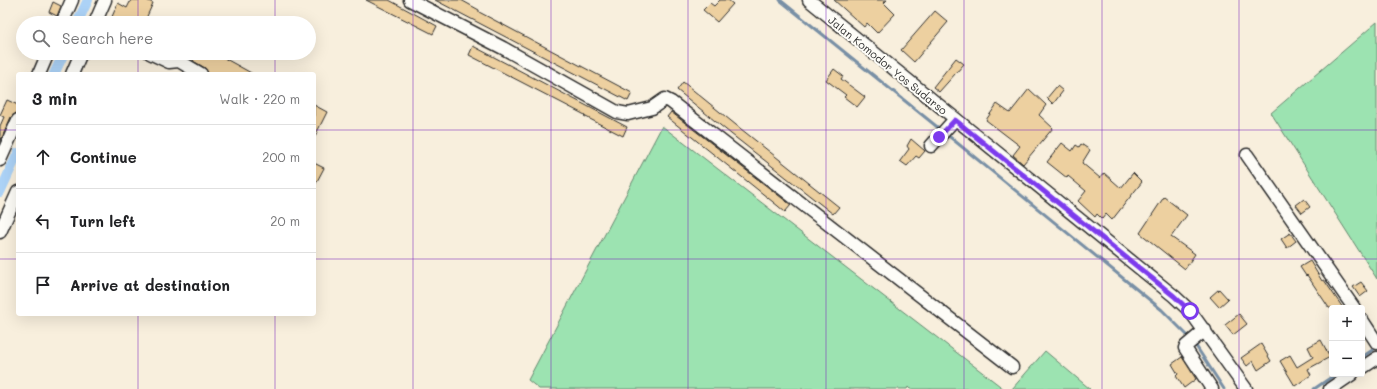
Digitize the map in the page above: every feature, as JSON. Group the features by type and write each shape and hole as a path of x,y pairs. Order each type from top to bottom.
{"street":[{"path":"65,16 72,0"},
{"path":"98,16 105,0"},
{"path":"410,0 503,48 617,112 628,114 652,108 666,99 671,102 1012,367"},
{"name":"Jalan Komodor Yos Sudarso","path":"809,0 952,123 1174,296 1190,311 1202,333 1246,389"},
{"path":"40,72 45,60"},
{"path":"73,72 78,60"},
{"path":"165,60 169,62 180,61 198,72"},
{"path":"935,141 952,123"},
{"path":"0,160 16,124"},
{"path":"1247,155 1352,305"},
{"path":"0,232 16,202"},
{"path":"1365,324 1376,340"},
{"path":"1202,333 1185,348 1212,389"},
{"path":"1365,366 1377,358"},
{"path":"1330,389 1348,377"}],"green space":[{"path":"1377,22 1377,279 1271,113"},
{"path":"662,126 1004,389 910,389 908,387 907,389 539,389 528,380"},
{"path":"1045,351 1090,389 1012,389"}],"building":[{"path":"131,0 146,0 153,3 147,16 112,16 118,3 127,8"},
{"path":"366,0 389,0 437,26 433,34"},
{"path":"435,0 461,0 479,10 479,12 632,93 628,101"},
{"path":"720,0 728,0 733,4 717,22 703,10 710,3 714,6"},
{"path":"834,0 887,0 884,3 895,14 877,33 867,23 864,27"},
{"path":"53,2 61,6 57,16 49,12"},
{"path":"935,11 948,22 914,62 901,50"},
{"path":"473,46 627,127 623,136 469,55"},
{"path":"956,58 964,64 939,92 933,87"},
{"path":"228,60 249,72 207,72 205,68 193,61"},
{"path":"834,69 843,76 841,79 865,97 857,107 844,97 846,95 826,80"},
{"path":"683,82 839,207 833,214 731,134 677,90"},
{"path":"1057,86 1063,91 1053,104 1047,98"},
{"path":"1029,89 1046,105 1039,115 1053,128 1023,164 1013,155 1020,146 986,120 997,104 1010,113"},
{"path":"7,100 16,104 16,114 11,117 0,142 0,126 4,117 0,115"},
{"path":"316,106 327,112 316,134"},
{"path":"671,112 791,205 785,212 667,117"},
{"path":"911,139 925,151 919,158 916,156 907,166 900,161 909,149 907,146"},
{"path":"1062,143 1072,151 1076,145 1079,147 1081,144 1090,150 1082,163 1100,178 1104,173 1121,188 1133,173 1142,182 1112,220 1106,214 1102,219 1097,214 1095,217 1078,201 1086,191 1068,176 1067,178 1047,162"},
{"path":"316,164 324,168 316,183"},
{"path":"1164,197 1187,215 1171,237 1195,254 1185,269 1140,233"},
{"path":"1304,199 1310,207 1302,213 1296,205"},
{"path":"1290,233 1296,241 1287,248 1281,239"},
{"path":"1310,261 1322,281 1324,280 1341,305 1329,305 1329,308 1300,267"},
{"path":"1361,282 1368,291 1360,297 1353,287"},
{"path":"1219,289 1228,299 1219,307 1210,297"},
{"path":"1239,314 1247,324 1233,335 1225,325"},
{"path":"1321,340 1329,358 1308,369 1311,375 1295,386 1280,361 1290,355 1297,367 1313,357 1308,347"},
{"path":"1261,344 1271,361 1258,370 1253,361 1247,366 1241,358"},
{"path":"1182,357 1196,379 1184,388 1176,376 1178,374 1172,364"}],"waterway":[{"path":"80,16 88,0"},
{"path":"780,0 941,130"},
{"path":"55,72 61,60"},
{"path":"945,133 1162,310 1191,339"},
{"path":"0,192 16,157"},
{"path":"1194,343 1224,389"},
{"path":"1365,355 1377,347"},
{"path":"1314,389 1332,377"}],"route":[{"path":"939,137 955,120 1174,296 1190,311"}]}
